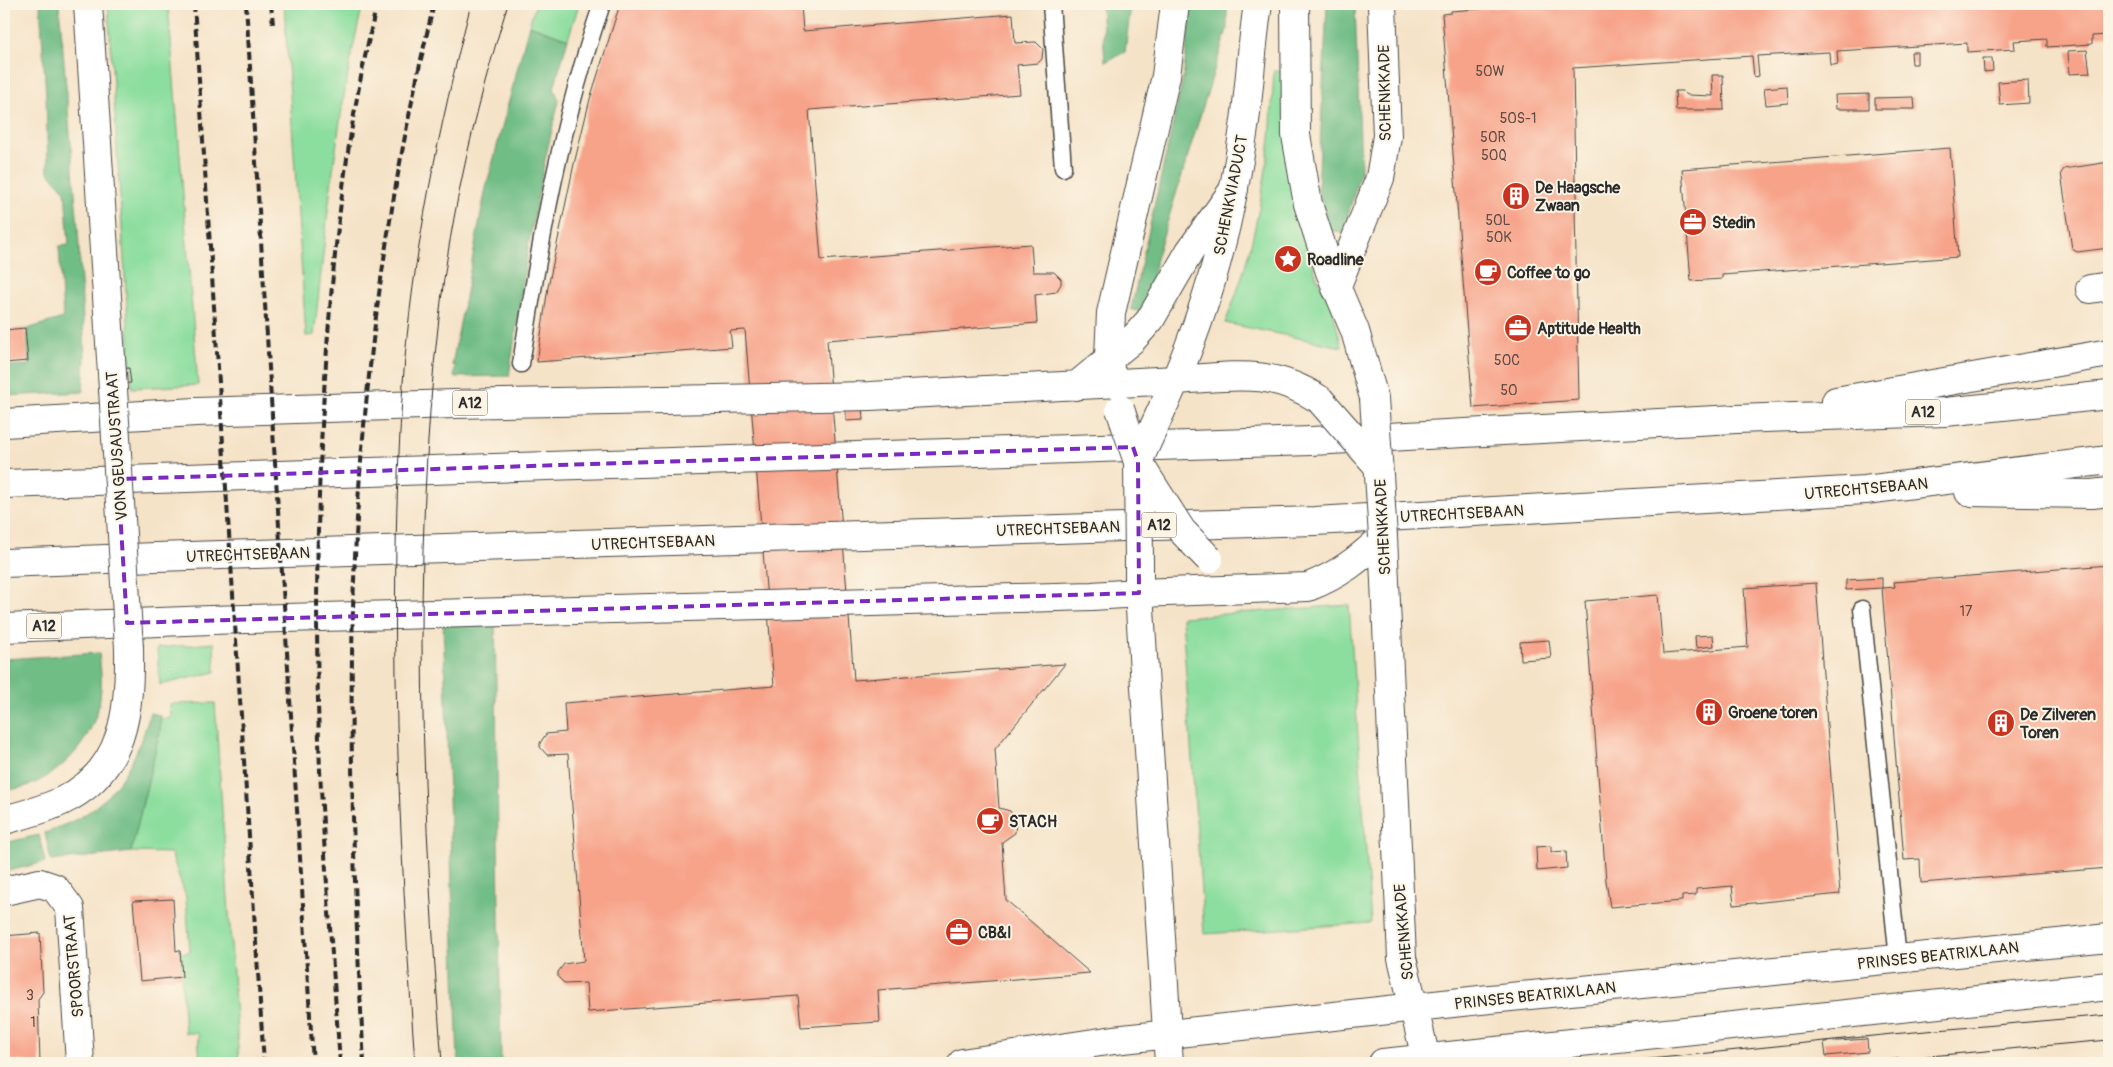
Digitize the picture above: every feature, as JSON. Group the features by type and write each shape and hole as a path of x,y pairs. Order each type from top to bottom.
{"main road":[{"name":"VON GEUSAUSTRAAT","path":"4,820 49,807 72,796 82,789 105,766 118,743 125,721 129,691 129,648 88,4"},
{"path":"1176,4 1166,76 1111,313 1109,357 1116,396 1138,462 1182,532 1209,559 1244,589"},
{"name":"SCHENKVIADUCT","path":"1176,380 1209,289 1234,189 1245,121 1258,4"},
{"path":"1295,4 1296,135 1308,204 1336,288"},
{"name":"SCHENKKADE","path":"1382,4 1387,136 1382,170 1369,209 1336,288 1355,331 1374,398 1379,467 1377,547 1402,958 1412,1008 1427,1060"},
{"path":"1076,386 1132,340 1150,320 1190,252 1234,189"},
{"path":"1736,419 2109,353"},
{"path":"1169,1063 1138,593 1138,462 1176,380 1236,376 1270,378 1302,389 1320,400 1379,467"},
{"name":"A12","path":"4,423 206,412 454,404 870,396 1076,386 1116,396 1176,380"},
{"name":"A12","path":"4,484 1312,441 1736,419 1946,412 2109,394"},
{"name":"UTRECHTSEBAAN","path":"4,563 1315,521 1865,490 2109,460"},
{"path":"1865,490 2092,494 2109,492"},
{"path":"1138,593 1308,587 1327,580 1348,568 1377,547"},
{"name":"A12","path":"4,628 211,620 1092,596 1138,593"},
{"name":"SPOORSTRAAT","path":"4,891 40,883 55,888 70,908 80,1063"},
{"name":"PRINSES BEATRIXLAAN","path":"962,1063 1114,1040 2109,938"},
{"path":"1383,1063 1427,1060 2109,986"}],"lane":[{"path":"521,364 550,190 568,113 602,4"},
{"path":"1051,4 1063,168"},
{"path":"1862,609 1898,959"}],"highlighted area":[{"path":"1133,447 1138,462 1139,593 127,623 118,479"}],"green space":[{"path":"40,4 59,4 78,228 85,357 83,392 4,396 4,366 29,365 27,329 63,318 59,246 69,245 65,191 48,172 46,95"},
{"path":"108,4 168,4 198,385 132,388"},
{"path":"284,4 363,4 339,127 314,335 306,336"},
{"path":"536,4 579,4 568,39 529,25"},
{"path":"1101,4 1131,4 1125,52 1105,62"},
{"path":"1192,4 1227,4 1227,29 1155,262 1154,298 1143,313 1131,309 1183,79"},
{"path":"1327,4 1355,4 1361,169 1343,233 1329,230 1318,190"},
{"path":"529,25 568,39 554,88 559,100 529,242 509,376 454,377 455,365 452,365 486,188"},
{"path":"1274,71 1283,71 1298,213 1317,278 1332,308 1342,347 1225,323 1247,259 1258,215 1269,148"},
{"path":"1349,605 1371,923 1204,934 1182,617"},
{"path":"495,616 501,1063 458,1063 443,618"},
{"path":"214,643 215,672 160,685 157,648"},
{"path":"99,653 101,688 99,703 95,717 82,744 62,765 37,782 4,791 4,659"},
{"path":"215,703 239,1063 200,1063 198,1033 185,1033 180,953 190,952 186,897 171,853 131,852 160,731 160,719 171,718 170,704"},
{"path":"150,713 160,715 160,731 131,852 51,861 45,833 77,819 91,810 115,787 133,759"},
{"path":"39,835 45,862 4,872 4,843"}],"building":[{"path":"620,4 801,4 803,31 1013,14 1015,43 1036,42 1043,49 1042,59 1038,63 1017,65 1020,94 809,110 821,260 1031,244 1033,272 1054,272 1061,279 1061,284 1056,292 1035,295 1037,323 827,340 854,680 1065,664 995,749 999,808 1010,811 1016,821 1015,833 1002,842 1006,900 1090,973 878,990 880,1022 801,1027 798,996 588,1012 586,983 565,984 558,977 558,972 564,964 584,961 568,754 547,755 540,747 540,743 546,734 566,732 564,703 774,686 745,330 730,331 732,347 537,362 548,287 574,164 590,99"},
{"name":"De Haagsche Zwaan","path":"1540,4 2109,4 2109,35 2092,36 2092,44 2047,47 2047,39 2014,41 2015,49 1967,52 1967,43 1837,51 1838,64 1834,65 1830,65 1829,52 1757,56 1759,76 1754,77 1752,56 1573,68 1575,181 1577,182 1577,209 1575,209 1579,400 1473,408 1442,14 1451,13 1451,11"},
{"path":"2087,50 2090,73 2069,74 2068,51"},
{"path":"1911,52 1917,52 1917,64 1912,64"},
{"path":"1983,58 1992,58 1993,71 1984,72"},
{"path":"1712,75 1723,75 1724,110 1676,110 1675,91 1683,91 1687,95 1713,96"},
{"path":"2028,80 2029,103 2000,105 1998,82"},
{"path":"1787,86 1788,103 1766,105 1764,88"},
{"path":"1869,94 1869,109 1836,109 1835,95"},
{"path":"1914,97 1915,109 1875,109 1875,98"},
{"path":"1950,148 1958,257 1722,275 1722,279 1691,281 1682,169"},
{"path":"2109,162 2109,248 2077,252 2072,249 2061,173 2064,169"},
{"path":"25,328 28,361 4,363 4,330"},
{"path":"129,368 131,383 109,385 108,369"},
{"path":"862,407 863,420 846,421 846,408"},
{"name":"De Zilveren Toren","path":"2109,565 2109,868 1921,883 1920,859 1904,860 1882,588 1895,587 1894,582"},
{"path":"1882,578 1882,588 1846,590 1846,580"},
{"name":"Groene toren","path":"1816,583 1840,894 1734,905 1732,886 1696,889 1696,895 1682,896 1682,901 1610,907 1606,881 1585,601 1658,595 1663,654 1748,647 1744,588"},
{"path":"1713,635 1714,646 1696,648 1695,636"},
{"path":"1549,640 1551,658 1521,660 1520,642"},
{"path":"1551,846 1551,852 1566,851 1567,868 1537,871 1536,847"},
{"path":"173,899 176,951 180,950 182,977 140,981 133,901"},
{"path":"40,933 43,992 38,999 40,1063 9,1060 4,1063 4,936"},
{"path":"1867,1039 1868,1052 1826,1056 1824,1042"}],"tram line":[{"path":"415,1063 404,893 397,723 396,553 398,468 407,335 420,240 448,98 471,4"},
{"path":"442,1063 429,877 422,690 422,597 430,411 439,318 450,239 475,120 508,4"},
{"path":"1612,1063 1892,1034 2109,1015"},
{"path":"1852,1063 2109,1040"}],"railway":[{"path":"194,4 264,1063"},
{"path":"246,4 313,1063"},
{"path":"271,4 273,24"},
{"path":"340,1063 320,770 317,668 318,516 329,318 338,227 350,138 377,4"},
{"path":"364,1063 356,911 352,758 354,574 359,492 366,409 386,246 416,84 434,4"}],"place":[{"name":"De Haagsche Zwaan","path":"1516,196"},
{"name":"Stedin","path":"1693,222"},
{"name":"Roadline","path":"1288,259"},
{"name":"Coffee to go","path":"1488,272"},
{"name":"Aptitude Health","path":"1518,328"},
{"name":"Groene toren","path":"1709,712"},
{"name":"De Zilveren Toren","path":"2001,723"},
{"name":"STACH","path":"990,821"},
{"name":"CB&I","path":"959,932"}]}
